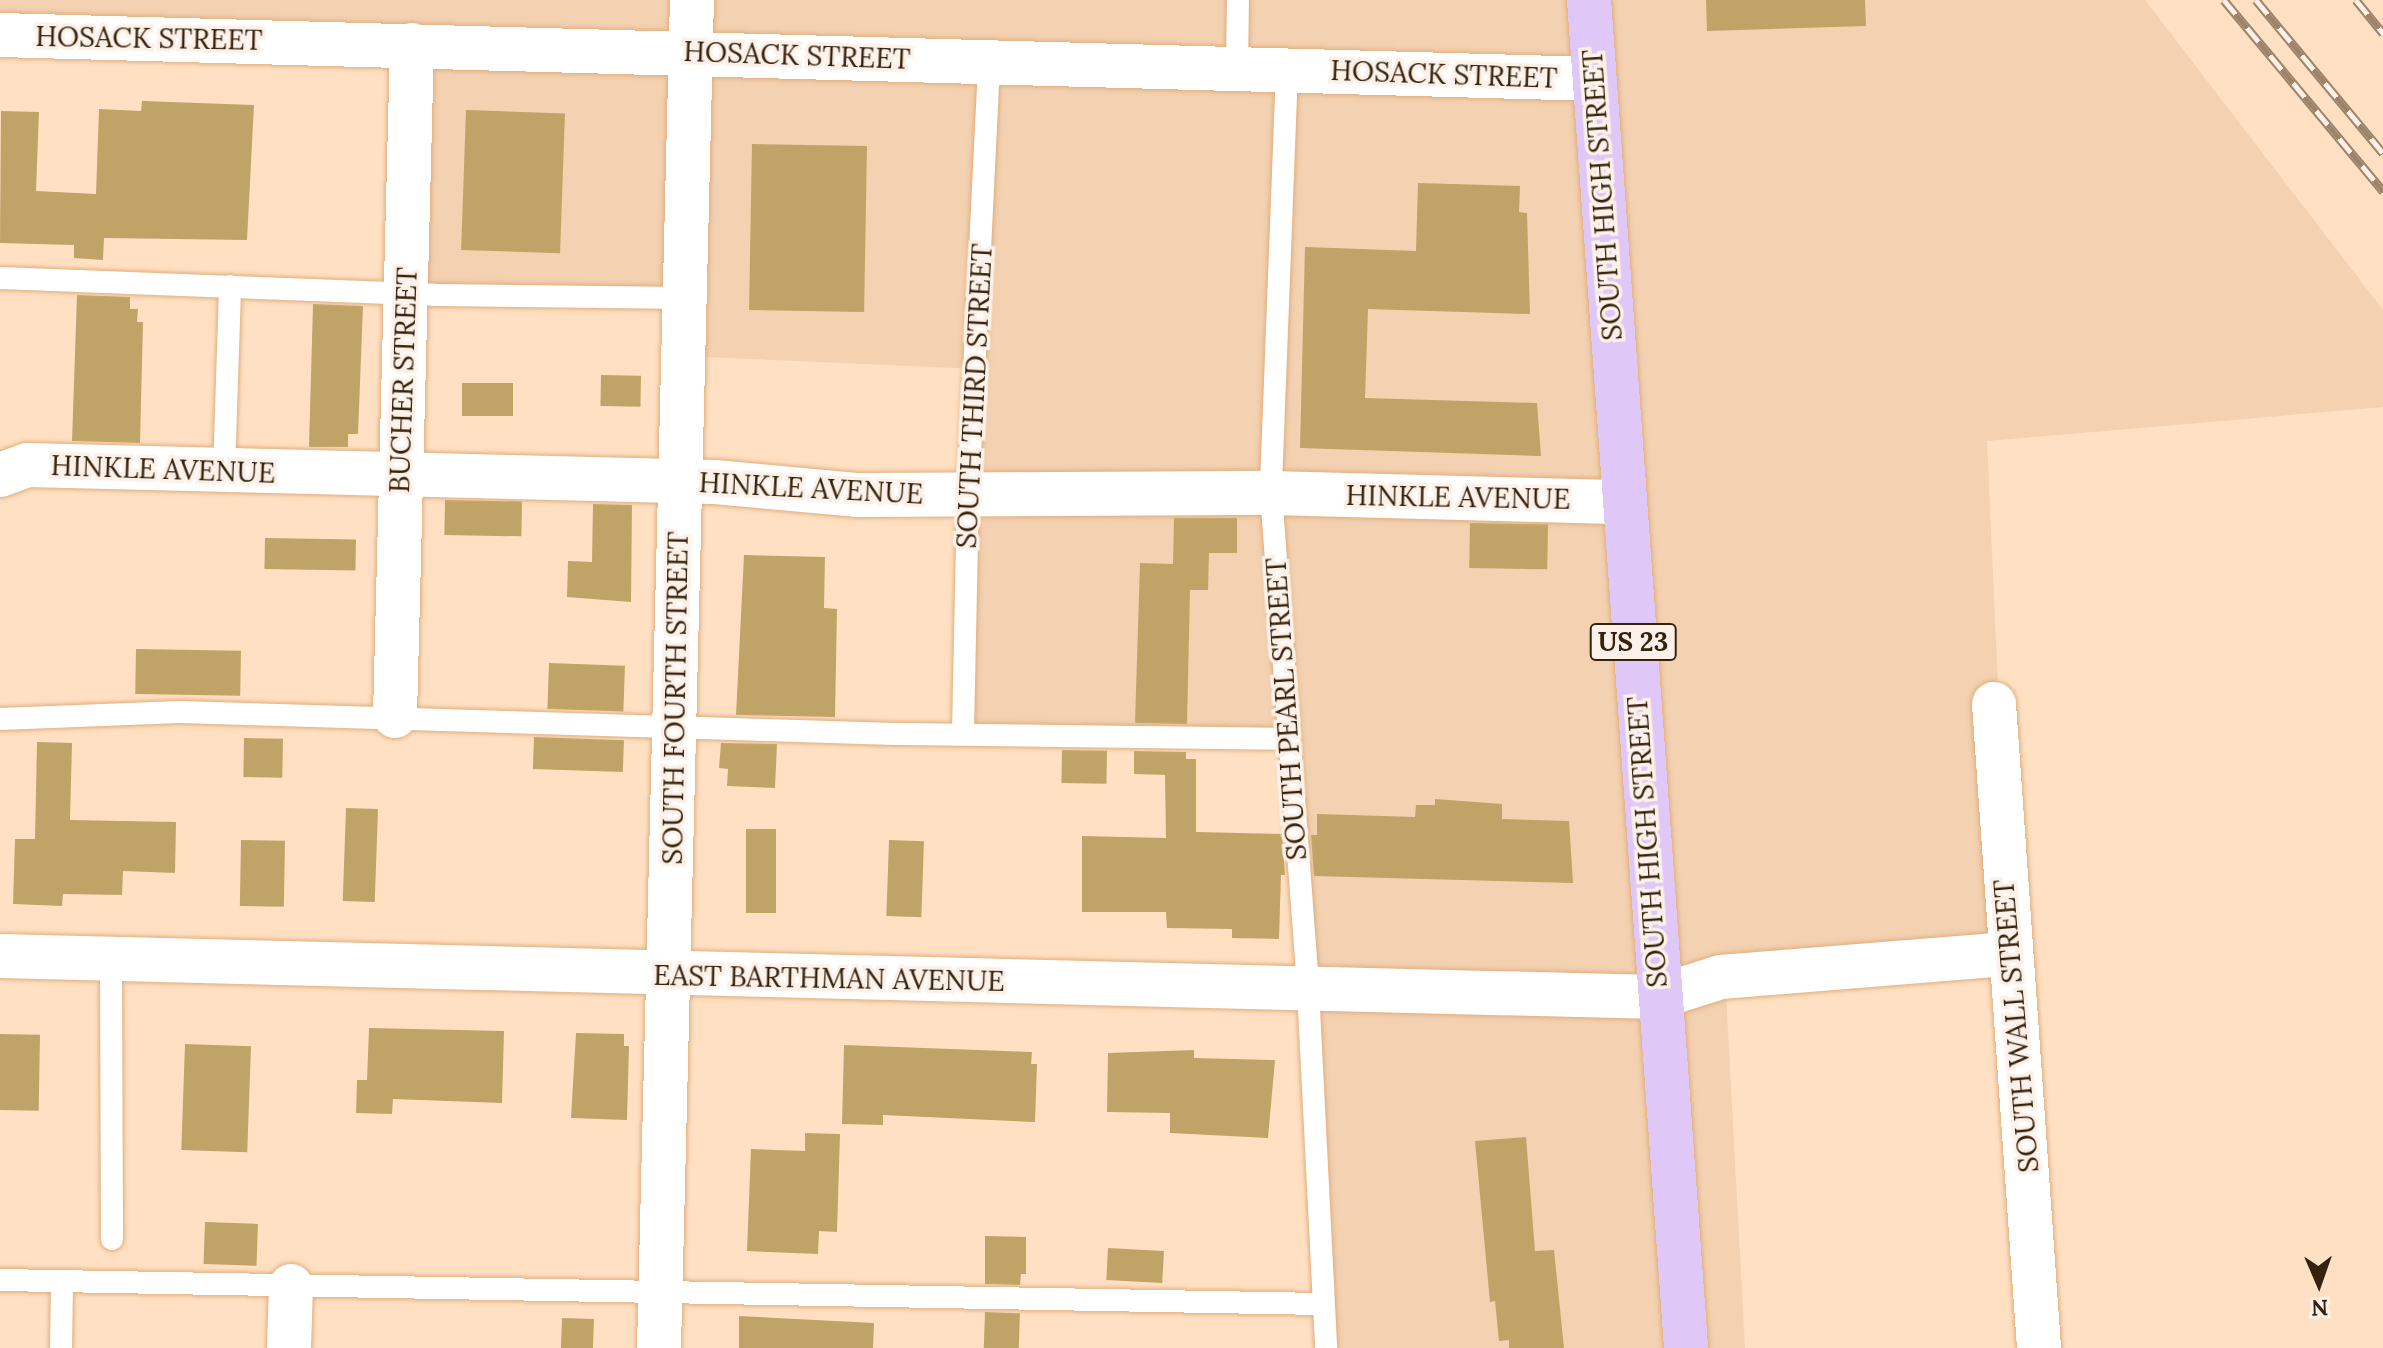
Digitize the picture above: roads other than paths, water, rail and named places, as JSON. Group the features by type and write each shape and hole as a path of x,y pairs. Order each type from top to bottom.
{"main road":[{"name":"SOUTH HIGH STREET","path":"1589,0 1658,997 1686,1348"}],"street":[{"name":"SOUTH FOURTH STREET","path":"659,1348 692,0"},
{"name":"HOSACK STREET","path":"0,35 1593,79"},
{"name":"BUCHER STREET","path":"395,716 412,45"},
{"name":"HINKLE AVENUE","path":"0,475 27,465 681,481 858,495 1271,493 1623,502"},
{"name":"SOUTH WALL STREET","path":"1994,704 2009,954 2039,1348"},
{"name":"EAST BARTHMAN AVENUE","path":"0,956 1658,997 1721,977 2009,954"},
{"path":"289,1348 291,1286"}],"lane":[{"path":"1237,68 1238,0"},
{"name":"SOUTH THIRD STREET","path":"963,732 968,495 989,61"},
{"name":"SOUTH PEARL STREET","path":"1287,69 1271,493 1308,989 1321,1304 1326,1348"},
{"path":"0,278 686,298"},
{"path":"224,471 230,286"},
{"path":"0,719 180,712 395,716 895,734 963,732 1287,739"},
{"path":"111,959 112,1239"},
{"path":"0,1280 1321,1304"},
{"path":"61,1348 62,1281"}],"railway":[{"path":"2224,0 2383,191"},
{"path":"2256,0 2383,153"},
{"path":"2356,0 2383,33"}]}
